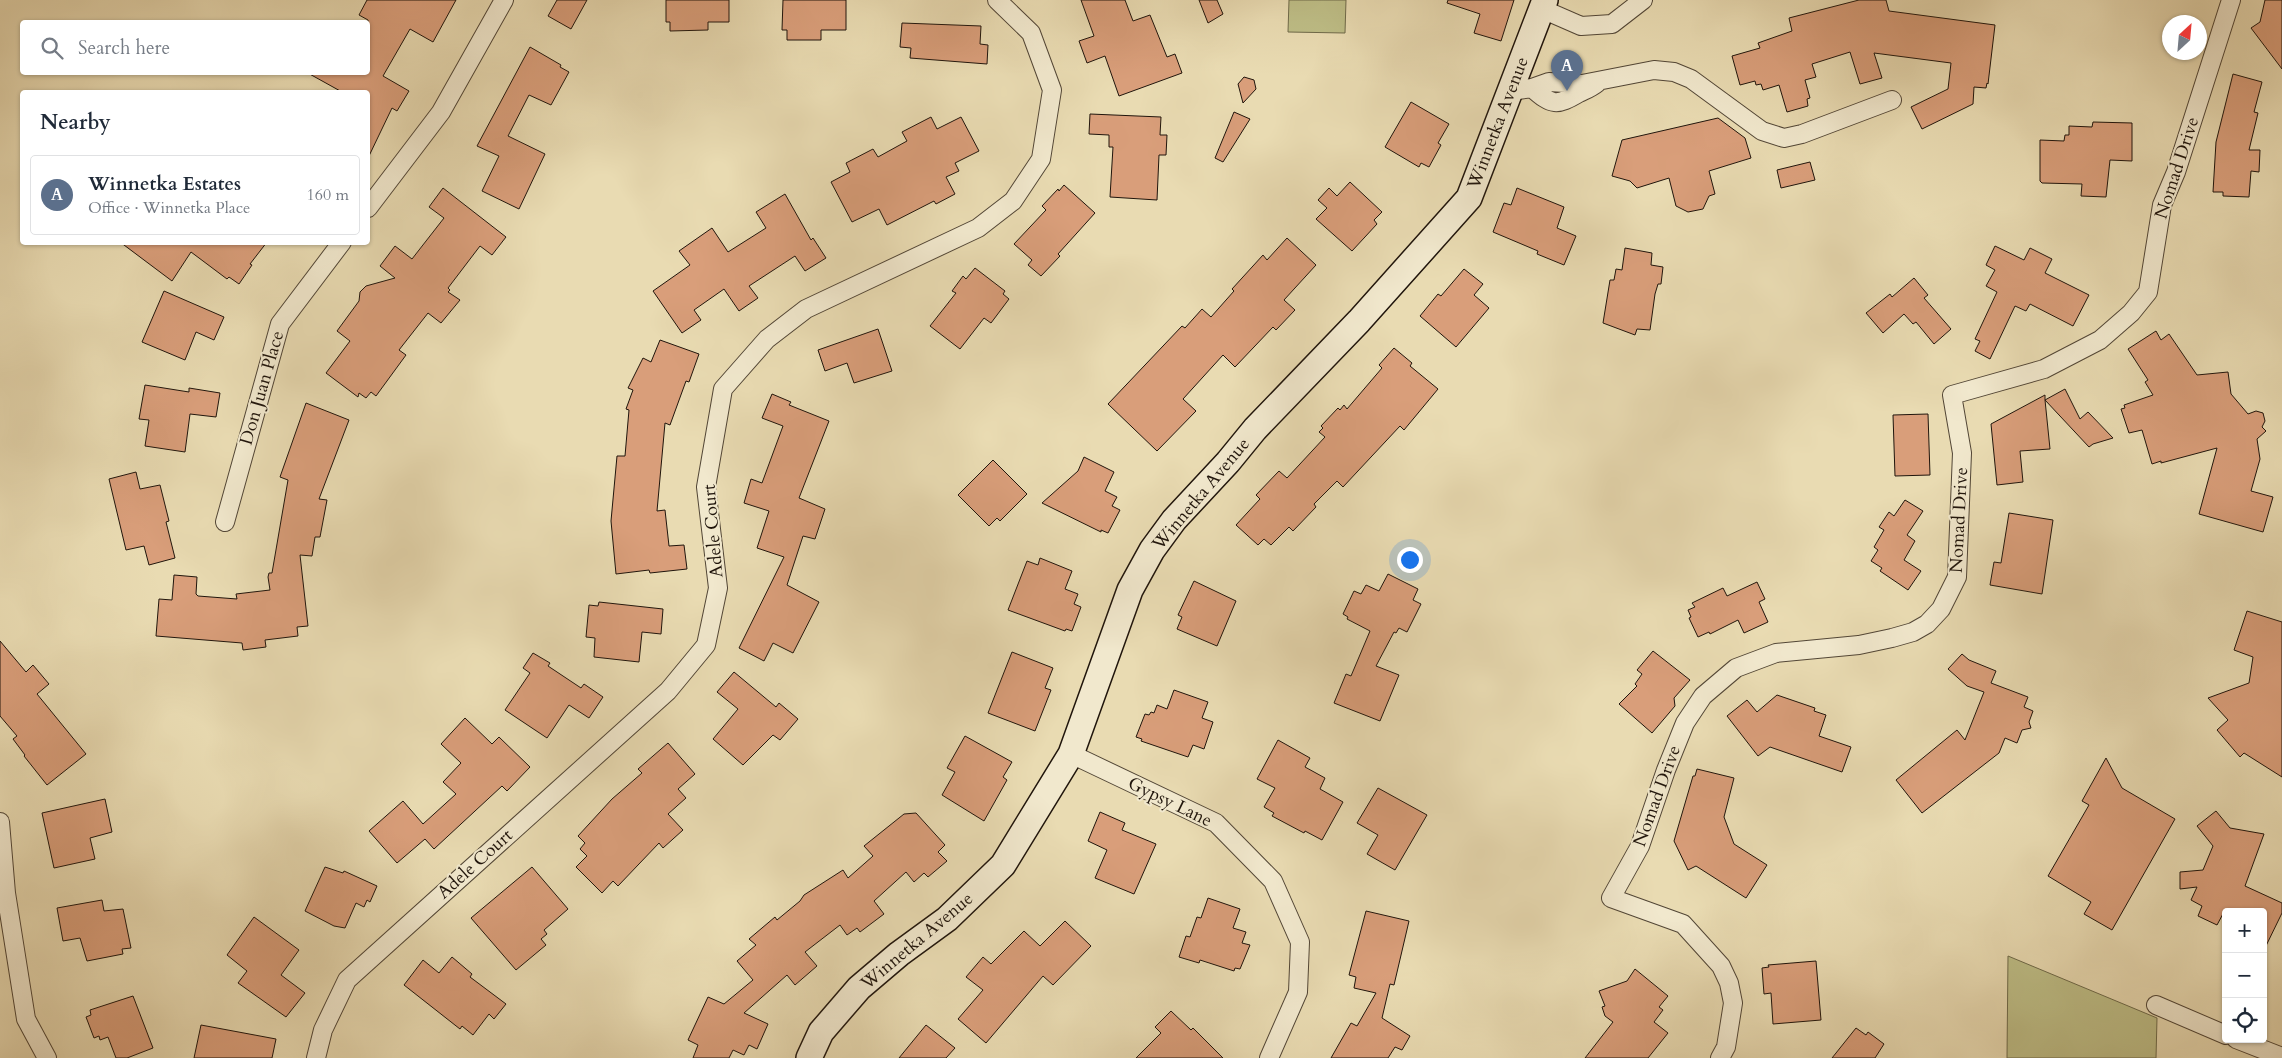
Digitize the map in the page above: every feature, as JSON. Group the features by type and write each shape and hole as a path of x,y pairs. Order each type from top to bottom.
{"main road":[{"name":"Winnetka Avenue","path":"809,1058 820,1032 859,988 899,954 947,919 1003,865 1071,754 1130,590 1152,550 1174,520 1359,321 1469,198 1522,90 1543,5"}],"street":[{"path":"370,205 440,112 504,0"},
{"name":"Adele Court","path":"316,1058 323,1030 347,980 668,691 706,645 718,588 706,488 723,389 767,339 806,309 978,228 1013,201 1041,158 1052,90 1031,33 998,0"},
{"path":"1543,5 1581,26 1612,24 1643,0"},
{"name":"Nomad Drive","path":"1720,1058 1726,1048 1733,1003 1729,984 1721,966 1683,924 1612,898 1640,846 1666,770 1685,723 1703,696 1736,668 1776,653 1859,645 1913,632 1927,624 1941,609 1957,577 1962,453 1952,395 2044,369 2100,340 2131,313 2148,292 2162,205 2176,172 2231,0"},
{"path":"1522,90 1544,99 1567,102 1599,82 1654,70 1674,72 1691,79 1762,131 1784,138 1802,134 1892,100"},
{"name":"Don Juan Place","path":"225,522 280,324 340,245"},
{"name":"Gypsy Lane","path":"1071,754 1216,823 1273,881 1300,942 1298,992 1269,1058"},
{"path":"0,822 6,893 26,1019 47,1058"},
{"path":"2156,1005 2222,1033"},
{"path":"2246,1043 2282,1057"}],"green space":[{"path":"1289,0 1346,0 1345,33 1288,32"},
{"path":"2008,956 2157,1018 2156,1058 2007,1058"}],"building":[{"path":"367,0 456,0 433,42 410,29 383,76 409,91 397,111 392,108 370,154 370,90 338,90 311,75 370,75 370,20 359,15"},
{"path":"557,0 587,0 571,29 548,16"},
{"path":"666,0 729,0 729,22 708,22 708,30 670,31 670,22 666,22"},
{"path":"783,0 846,0 846,30 821,30 821,40 787,40 787,30 782,30"},
{"path":"1081,0 1125,0 1133,21 1150,15 1167,57 1175,54 1182,73 1119,96 1105,56 1087,63 1079,41 1094,36"},
{"path":"1199,0 1217,0 1223,14 1208,23"},
{"path":"1448,0 1514,0 1501,41 1474,33 1480,14 1447,3"},
{"path":"1859,0 1886,0 1889,11 1995,25 1986,88 1974,87 1973,104 1922,129 1911,107 1948,89 1951,63 1874,53 1882,78 1860,84 1850,52 1812,64 1816,77 1805,80 1810,98 1807,99 1808,106 1787,112 1779,85 1763,90 1761,84 1756,85 1755,81 1740,85 1732,56 1760,48 1758,43 1792,31 1789,18"},
{"path":"2265,0 2282,0 2282,69 2251,28 2260,22"},
{"path":"902,23 981,26 980,44 988,45 987,64 910,58 911,48 900,47"},
{"path":"530,47 561,65 560,67 569,72 551,105 529,95 508,136 545,154 519,209 482,191 499,156 477,146"},
{"path":"2233,74 2262,82 2254,112 2258,113 2249,150 2260,150 2259,172 2251,171 2249,197 2223,196 2223,192 2213,192 2216,142"},
{"path":"1244,77 1254,80 1256,89 1243,103 1238,84"},
{"path":"1411,102 1449,124 1438,143 1441,145 1429,167 1421,163 1419,167 1385,147"},
{"path":"1234,112 1250,119 1223,162 1215,158"},
{"path":"1090,114 1161,117 1160,135 1167,135 1166,155 1159,155 1157,200 1110,197 1113,147 1109,147 1109,135 1089,134"},
{"path":"931,117 937,129 961,117 979,151 955,163 959,171 946,177 955,194 936,204 934,201 887,225 879,209 852,222 831,182 850,172 846,163 873,149 878,157 907,141 902,132"},
{"path":"1718,118 1745,138 1751,158 1709,171 1715,194 1709,196 1703,209 1688,212 1676,206 1669,178 1637,188 1630,181 1612,176 1622,140"},
{"path":"2093,122 2132,123 2132,161 2110,160 2106,197 2081,196 2082,184 2042,183 2040,181 2040,140 2064,141 2065,135 2069,135 2069,126 2092,127"},
{"path":"1810,162 1815,180 1781,188 1777,170"},
{"path":"1350,182 1382,212 1374,220 1377,224 1352,251 1316,219 1327,208 1318,200 1329,188 1337,196"},
{"path":"1064,185 1095,213 1041,276 1028,265 1032,260 1014,244 1046,210 1042,206"},
{"path":"443,188 506,237 492,255 480,246 448,288 450,290 448,292 460,300 441,323 428,313 399,350 406,355 376,396 371,392 366,398 359,393 358,397 326,373 350,341 337,331 359,301 360,292 366,286 395,278 380,266 395,246 412,259 444,218 429,207"},
{"path":"1517,188 1564,207 1557,228 1576,236 1564,265 1537,254 1538,251 1493,232 1504,203 1511,205"},
{"path":"785,194 811,240 813,238 826,258 805,271 795,256 749,286 758,298 739,311 724,289 694,310 701,320 682,333 653,291 690,265 679,251 712,228 728,252 766,228 756,212"},
{"path":"1287,238 1316,265 1284,300 1295,310 1276,330 1273,327 1235,367 1223,355 1183,399 1196,411 1157,451 1108,404 1182,326 1185,328 1202,309 1211,317 1234,291 1232,289 1263,255 1267,260"},
{"path":"124,245 265,245 250,264 252,265 239,284 229,277 227,279 191,252 172,281"},
{"path":"1995,246 2024,260 2030,248 2052,259 2045,273 2089,295 2073,326 2030,304 2026,311 2015,306 1990,359 1975,351 1980,341 1975,339 1997,292 1986,286 1995,270 1986,265"},
{"path":"1625,248 1652,253 1651,265 1663,267 1661,284 1658,284 1655,294 1650,330 1637,329 1635,335 1603,323 1610,280 1614,280 1616,269 1622,270"},
{"path":"975,268 1005,291 1003,294 1009,299 991,323 984,318 960,349 930,326 956,293 952,291 963,276 966,279"},
{"path":"1464,269 1483,284 1474,295 1489,308 1456,347 1420,316 1438,294 1441,296"},
{"path":"1914,278 1928,295 1924,298 1951,329 1934,344 1916,322 1913,324 1904,314 1883,333 1866,313 1890,294 1892,297"},
{"path":"164,291 224,317 214,340 196,332 185,360 142,342"},
{"path":"878,329 892,371 854,383 847,363 825,371 818,350"},
{"path":"2156,331 2161,340 2169,334 2197,375 2228,372 2231,394 2248,414 2256,411 2263,413 2265,421 2262,427 2266,431 2257,439 2260,459 2251,491 2273,497 2263,532 2199,514 2217,448 2152,464 2142,430 2129,433 2121,409 2125,408 2124,405 2153,395 2145,382 2148,380 2128,349"},
{"path":"660,340 699,354 689,382 686,381 670,425 665,423 657,511 665,510 669,546 684,545 687,569 650,573 649,570 616,574 611,521 617,456 625,456 629,410 626,409 633,390 628,388 643,358 651,362"},
{"path":"1394,348 1412,363 1410,366 1438,389 1404,430 1400,426 1343,487 1337,481 1314,504 1316,507 1293,531 1289,527 1271,545 1264,539 1258,545 1236,525 1260,499 1256,495 1279,471 1287,478 1325,437 1319,432 1323,428 1321,426 1338,408 1340,410 1344,405 1347,409 1382,368 1379,365"},
{"path":"145,385 189,392 189,388 220,393 216,417 190,414 185,452 145,446 149,420 139,419"},
{"path":"2065,389 2080,419 2088,412 2113,438 2089,447 2045,400"},
{"path":"772,394 791,402 789,405 829,421 799,498 825,509 815,539 803,536 787,585 819,602 793,653 773,643 764,661 739,648 784,557 757,548 769,511 744,503 751,479 762,483 783,426 762,418"},
{"path":"2045,395 2050,449 2020,451 2023,482 1997,485 1991,424"},
{"path":"306,403 349,420 319,499 327,500 320,537 315,537 312,556 300,555 308,626 297,627 298,636 265,640 266,647 243,650 242,643 156,636 159,599 172,600 174,575 197,577 196,594 198,596 237,599 236,594 270,590 268,577 269,573 272,573 288,480 280,477"},
{"path":"1928,414 1930,475 1895,476 1893,415"},
{"path":"1084,457 1114,472 1105,491 1117,497 1112,506 1120,510 1108,533 1101,530 1101,532 1042,503 1078,471"},
{"path":"993,460 1027,494 1000,521 997,518 989,526 958,495"},
{"path":"136,472 140,489 160,485 169,521 166,522 175,558 149,565 144,546 126,550 109,479"},
{"path":"1905,500 1923,511 1907,535 1915,541 1904,560 1921,571 1908,590 1880,571 1882,568 1871,561 1878,550 1874,547 1884,530 1879,527 1889,512 1894,516"},
{"path":"2009,513 2053,520 2042,594 1990,585 1994,562 2001,563"},
{"path":"1040,558 1072,571 1065,589 1078,594 1074,604 1081,607 1072,631 1066,629 1065,631 1008,610 1027,561 1038,565"},
{"path":"1388,574 1418,589 1413,600 1421,604 1407,632 1399,628 1396,633 1394,632 1376,666 1399,675 1380,721 1334,703 1346,674 1351,676 1370,631 1347,619 1348,617 1343,614 1354,591 1361,594 1366,585 1379,591"},
{"path":"1194,581 1236,601 1217,646 1177,629 1182,617 1178,615"},
{"path":"1757,582 1765,599 1759,602 1768,622 1744,633 1738,620 1710,634 1709,632 1698,637 1689,618 1691,617 1688,610 1695,607 1692,603 1723,588 1727,596"},
{"path":"599,602 663,609 661,634 642,632 639,662 594,657 595,638 586,637 589,605 598,606"},
{"path":"2247,611 2282,622 2282,777 2244,753 2240,757 2217,730 2228,720 2208,698 2249,683 2253,657 2234,650"},
{"path":"0,641 26,672 33,665 49,684 37,694 86,754 47,785 13,739 17,736 0,716"},
{"path":"1653,651 1690,680 1674,698 1675,706 1652,733 1619,704 1637,686 1635,684 1642,674 1637,670"},
{"path":"1012,652 1053,668 1045,688 1051,690 1035,731 988,713"},
{"path":"533,653 550,663 548,666 581,688 584,684 603,697 589,718 569,705 547,738 505,710 530,673 523,668"},
{"path":"1962,654 1969,660 1996,671 1991,683 2028,697 2024,707 2033,711 2029,722 2031,728 2022,730 2017,743 2005,738 1999,753 1922,813 1896,780 1957,730 1965,740 1984,692 1967,686 1948,669"},
{"path":"734,672 776,707 779,703 798,719 780,740 773,735 743,765 713,739 738,709 717,692"},
{"path":"1174,690 1208,702 1202,718 1213,722 1204,749 1193,745 1188,757 1141,741 1142,739 1136,737 1145,714 1154,713 1157,705 1167,709"},
{"path":"1777,695 1815,708 1814,711 1826,715 1819,736 1851,747 1842,772 1770,747 1758,756 1727,716 1747,700 1757,712"},
{"path":"465,718 492,744 499,737 530,767 507,791 502,786 434,849 425,839 397,863 369,831 403,801 423,824 456,794 443,782 461,763 441,744"},
{"path":"965,736 1012,762 1003,777 1007,780 984,821 942,795 955,772 947,768"},
{"path":"1278,740 1310,758 1305,767 1325,778 1320,789 1343,802 1322,840 1272,816 1274,813 1264,807 1275,788 1257,779"},
{"path":"668,743 695,774 678,789 686,798 668,814 683,830 663,848 659,843 618,886 613,881 602,893 576,867 587,856 580,849 585,843 578,836 612,799 642,773 638,769"},
{"path":"2106,758 2122,788 2175,819 2112,930 2084,914 2091,902 2048,876 2089,805 2082,801"},
{"path":"1697,769 1734,778 1724,817 1734,844 1767,865 1746,898 1696,866 1688,870 1674,841 1693,776 1695,776"},
{"path":"1378,788 1427,815 1395,870 1367,854 1378,835 1357,823"},
{"path":"105,799 112,832 90,838 95,859 54,868 42,813"},
{"path":"2216,811 2230,828 2264,834 2245,886 2282,903 2282,913 2267,944 2267,908 2222,908 2222,916 2217,925 2198,916 2202,906 2191,900 2197,887 2180,889 2180,872 2203,870 2213,846 2197,826"},
{"path":"1100,812 1125,823 1122,830 1156,844 1134,894 1095,878 1107,850 1088,841"},
{"path":"916,813 945,845 938,852 947,861 928,877 924,873 914,882 906,872 874,901 884,914 860,932 857,928 847,935 840,925 805,952 817,966 795,985 787,975 744,1013 768,1024 757,1049 749,1045 744,1055 733,1050 729,1058 693,1058 698,1045 688,1040 708,997 724,1004 753,980 737,961 756,945 749,939 775,917 777,920 800,901 804,895 843,870 848,878 873,856 864,846 904,814"},
{"path":"325,867 343,873 344,871 377,886 370,902 367,900 364,907 356,903 345,928 334,926 305,911"},
{"path":"532,867 568,909 544,930 547,934 541,939 546,945 516,970 471,918"},
{"path":"1208,898 1240,909 1233,928 1246,932 1242,943 1250,945 1240,969 1235,968 1234,971 1200,960 1199,963 1179,957 1186,936 1190,937 1197,917 1201,918"},
{"path":"102,900 104,911 123,909 131,948 122,949 123,954 87,961 80,938 63,941 57,908"},
{"path":"1366,911 1409,921 1394,985 1390,984 1382,1018 1410,1036 1402,1050 1395,1047 1388,1058 1331,1058 1351,1023 1357,1026 1376,993 1354,988 1356,977 1349,975"},
{"path":"254,917 299,950 281,975 305,993 286,1017 238,983 247,971 227,955"},
{"path":"1065,921 1091,946 1053,985 1043,976 986,1043 958,1019 983,990 966,977 983,957 991,964 1024,931 1040,946"},
{"path":"452,957 472,974 470,977 506,1004 494,1019 489,1014 473,1035 462,1026 460,1029 404,985 423,960 439,973"},
{"path":"1816,961 1821,1020 1773,1024 1771,993 1764,994 1762,968 1769,967 1768,965"},
{"path":"1635,969 1668,996 1659,1007 1663,1010 1654,1022 1668,1033 1648,1058 1585,1058 1613,1022 1605,1016 1602,1007 1605,1006 1599,991 1627,981"},
{"path":"133,996 153,1048 127,1058 116,1058 108,1037 100,1040 99,1036 94,1038 86,1017 91,1015 90,1010"},
{"path":"1171,1011 1191,1030 1193,1028 1223,1058 1136,1058 1161,1033 1155,1027"},
{"path":"201,1025 276,1039 272,1058 194,1058"},
{"path":"926,1025 955,1048 946,1058 899,1058"},
{"path":"1856,1028 1866,1035 1868,1032 1884,1044 1875,1058 1832,1058"}],"place":[{"name":"Winnetka Estates","path":"1567,91"}]}
